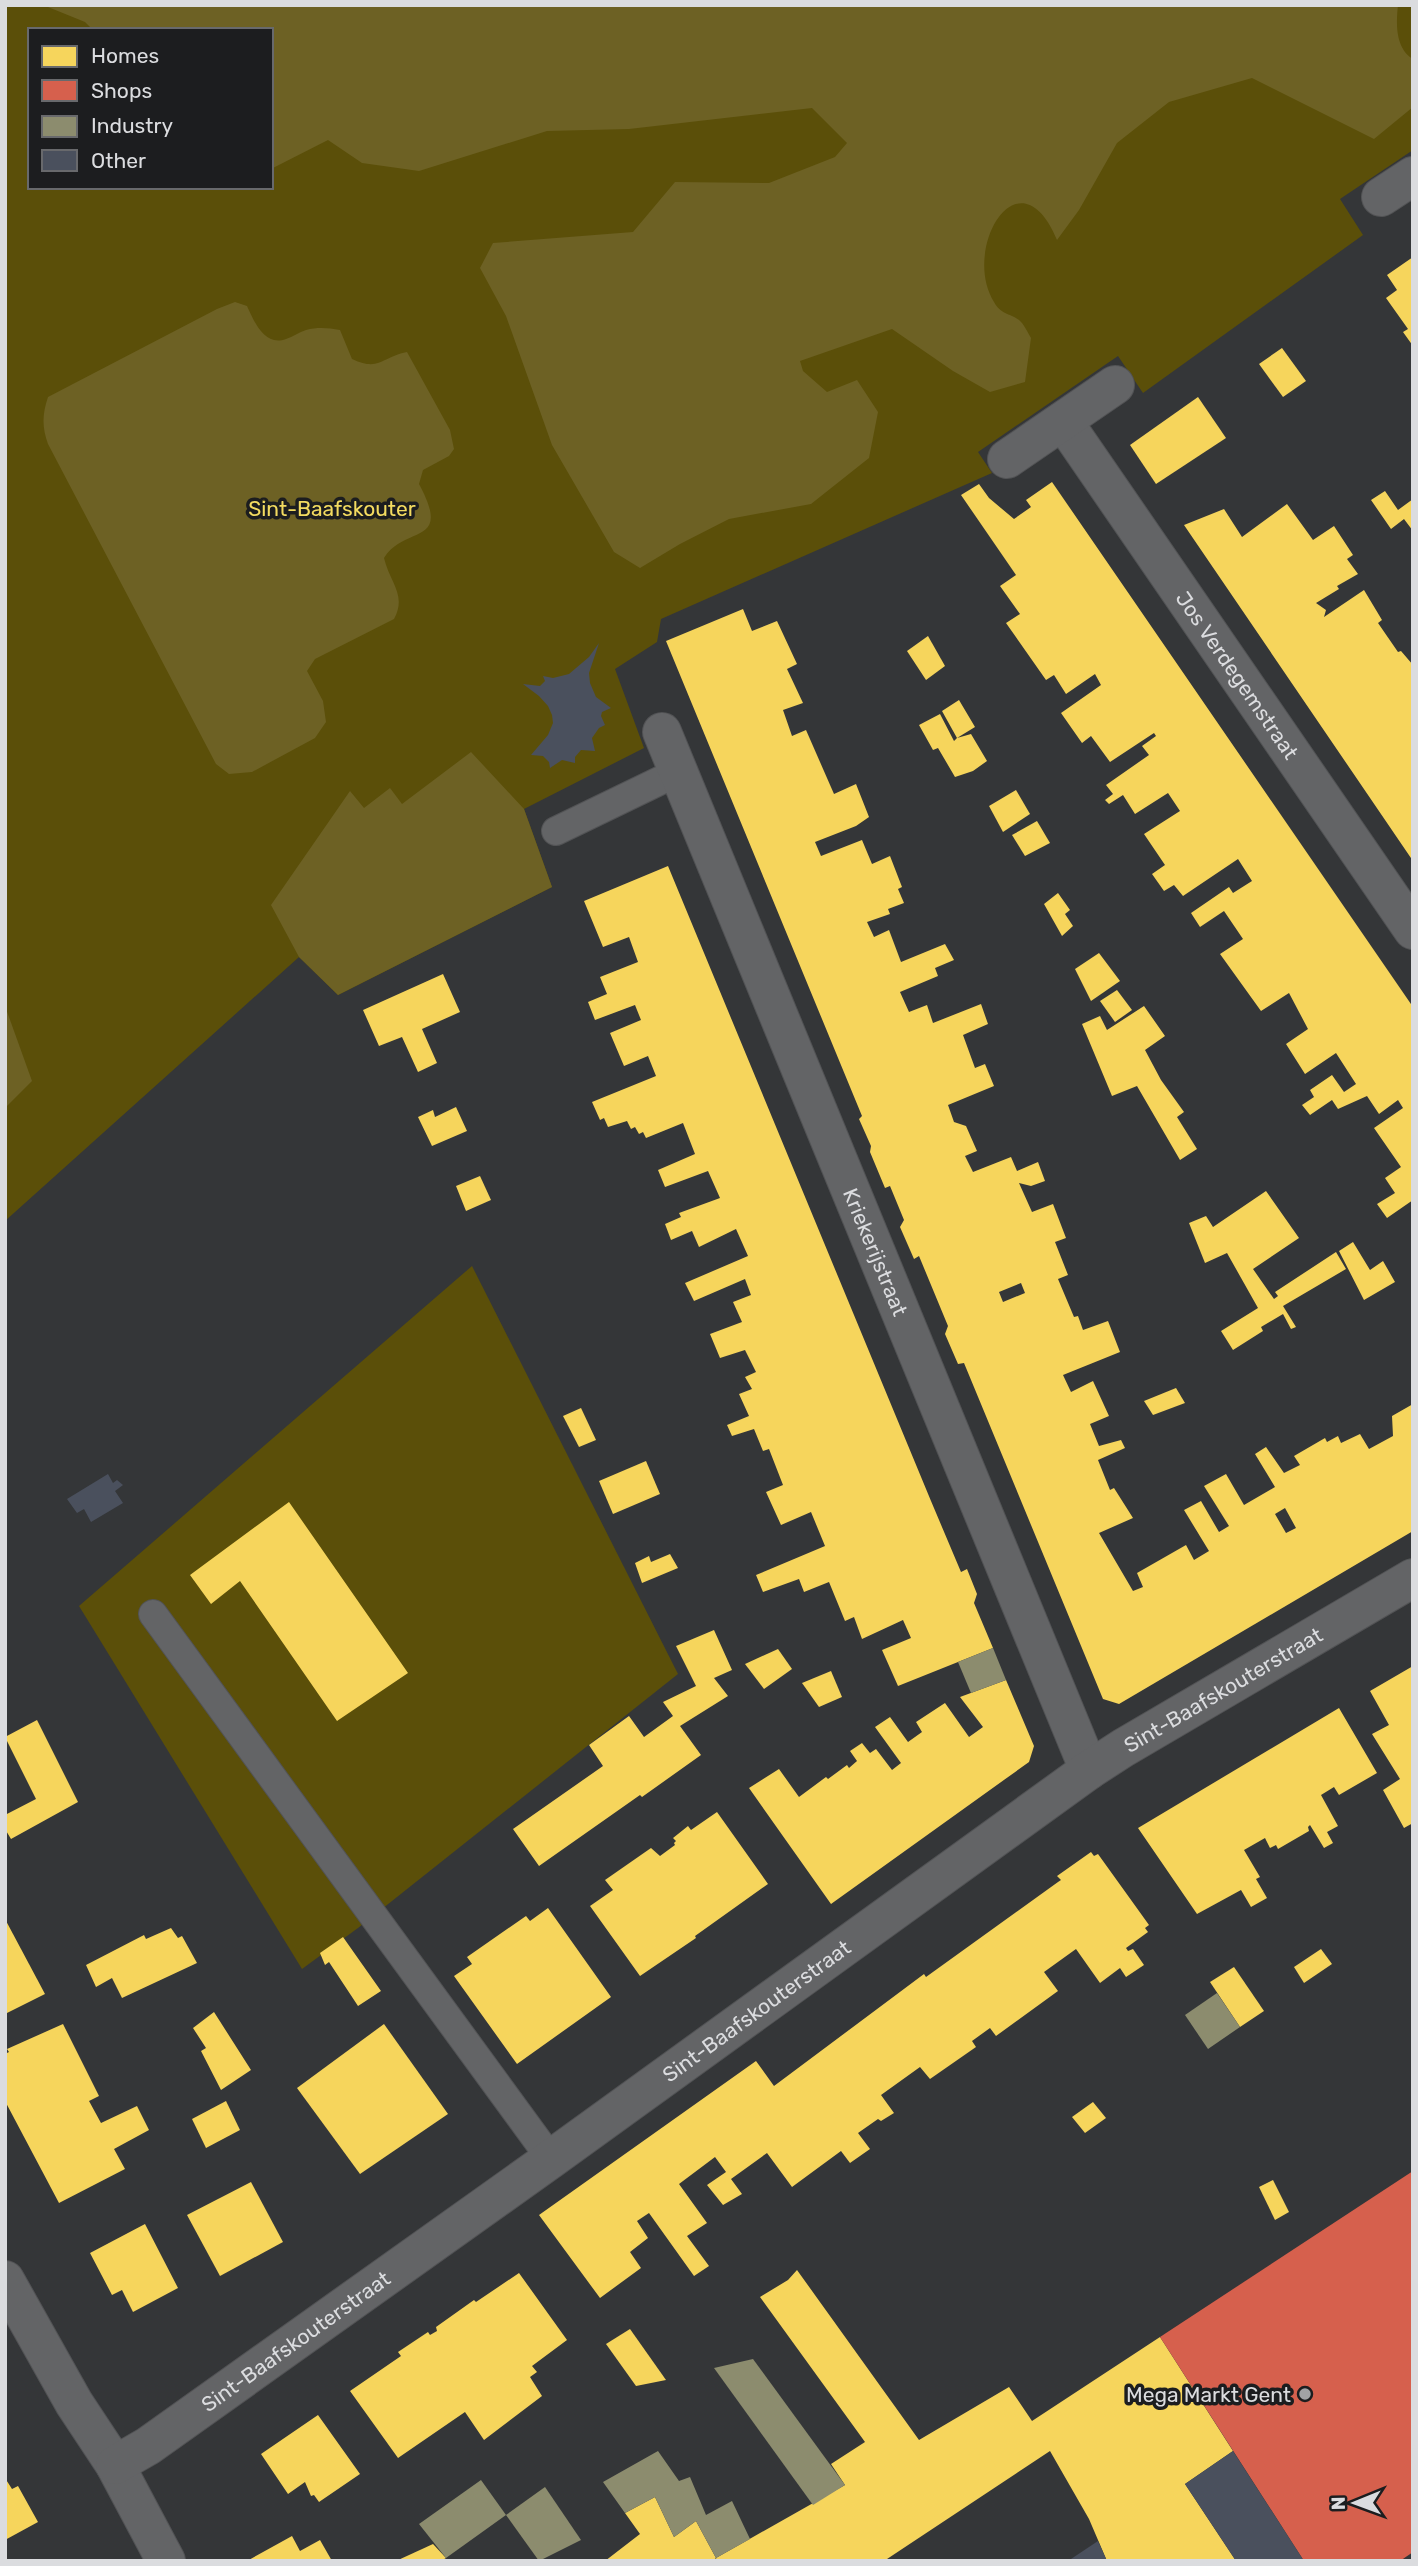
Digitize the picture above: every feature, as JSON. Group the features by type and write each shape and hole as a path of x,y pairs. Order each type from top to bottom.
{"street":[{"path":"1381,197 1413,176"},
{"path":"1007,459 1115,385"},
{"name":"Jos Verdegemstraat","path":"1063,421 1413,930"},
{"name":"Kriekerijstraat","path":"662,732 1090,1770"},
{"name":"Sint-Baafskouterstraat","path":"115,2465 148,2446 551,2159 1090,1770 1413,1578"},
{"path":"5,2280 74,2403 115,2465 166,2561"}],"lane":[{"path":"556,831 680,771"},
{"path":"153,1614 551,2159"}],"green space":[{"name":"Sint-Baafskouter","path":"5,5 1413,5 1413,150 1340,199 1363,235 1143,393 1118,356 978,452 992,473 661,619 657,642 615,669 644,748 524,809 552,887 338,995 299,957 5,1221"},
{"path":"43,5 1398,5 1397,27 1400,42 1413,59 1413,107 1374,139 1252,78 1169,102 1117,143 1079,210 1057,240 1042,214 1026,204 1012,206 999,217 989,235 985,257 986,280 994,302 1003,312 1021,322 1031,338 1025,382 990,392 953,371 892,329 800,361 803,371 827,392 857,380 878,412 869,458 811,504 729,519 640,568 614,552 552,445 506,316 480,268 493,243 633,232 675,182 769,183 835,157 847,143 812,108 629,129 547,131 419,171 362,163 328,140 273,168 273,28 91,28 85,22"},
{"path":"235,302 247,306 261,331 272,339 286,339 310,329 327,328 340,330 352,359 361,363 375,364 407,352 450,430 454,449 449,456 423,470 419,484 431,517 428,526 393,548 384,558 398,596 398,611 394,619 315,659 307,671 323,701 326,722 315,738 252,772 229,774 216,764 48,444 44,421 48,397"},
{"path":"471,752 524,809 552,887 338,995 299,957 271,905 350,791 364,808 390,788 402,804"},
{"path":"5,1006 32,1081 5,1108"},
{"path":"472,1266 678,1674 358,1928 302,1969 79,1606"}],"building: Homes":[{"path":"1413,257 1413,346 1403,332 1408,329 1386,298 1397,290 1387,275"},
{"path":"1282,348 1306,381 1283,397 1259,364"},
{"path":"1198,397 1226,438 1156,484 1130,445"},
{"path":"1052,482 1413,1007 1413,1200 1387,1218 1377,1204 1395,1193 1385,1178 1401,1167 1374,1128 1403,1108 1398,1100 1379,1114 1367,1096 1338,1109 1332,1100 1310,1115 1302,1105 1314,1097 1310,1090 1332,1075 1344,1092 1356,1084 1336,1053 1305,1074 1286,1044 1308,1029 1289,993 1261,1011 1220,954 1243,939 1224,911 1200,927 1191,913 1229,887 1233,893 1252,881 1238,859 1183,896 1174,885 1164,891 1152,874 1165,865 1144,834 1180,811 1168,793 1135,814 1123,795 1109,804 1105,800 1113,794 1106,785 1149,755 1142,746 1156,736 1154,733 1110,762 1091,736 1082,743 1061,713 1101,685 1095,674 1066,694 1054,675 1046,680 1006,623 1020,614 1000,586 1016,575 961,495 979,484 989,498 1014,519 1031,507 1026,500"},
{"path":"1385,491 1398,510 1413,499 1413,531 1404,519 1391,529 1371,500"},
{"path":"1287,504 1313,540 1334,526 1353,555 1347,559 1358,574 1316,603 1326,610 1324,617 1364,590 1382,620 1378,623 1398,652 1401,651 1413,665 1413,861 1184,525 1224,509 1242,537"},
{"path":"743,609 752,631 777,621 797,664 787,669 803,703 783,710 792,736 806,730 834,794 856,784 869,817 856,826 815,842 821,856 862,840 872,864 890,856 902,887 898,889 904,903 888,909 890,914 867,922 874,937 889,930 901,962 945,944 954,960 935,968 938,976 900,992 909,1012 927,1005 933,1023 981,1004 988,1024 963,1035 975,1068 985,1064 994,1086 948,1105 954,1122 966,1126 977,1151 965,1156 973,1172 1011,1157 1017,1171 1038,1162 1045,1181 1031,1186 1019,1183 1032,1212 1053,1204 1066,1238 1055,1242 1068,1275 1058,1279 1074,1317 1078,1316 1083,1330 1108,1321 1120,1352 1063,1375 1071,1392 1093,1381 1109,1416 1090,1424 1099,1446 1121,1440 1125,1448 1098,1460 1110,1490 1114,1488 1133,1518 1099,1533 1133,1591 1143,1587 1137,1573 1186,1545 1194,1560 1209,1551 1184,1510 1201,1501 1219,1532 1229,1526 1204,1486 1226,1474 1244,1505 1275,1487 1255,1454 1266,1447 1284,1473 1300,1465 1294,1456 1325,1438 1327,1442 1338,1436 1341,1443 1360,1434 1369,1449 1393,1436 1392,1416 1413,1404 1413,1531 1119,1704 1103,1699 964,1363 958,1364 945,1334 948,1326 919,1256 914,1259 900,1227 904,1220 890,1186 885,1188 870,1152 871,1146 859,1119 862,1116 666,641","holes":["1021,1283 1025,1293 1003,1302 999,1292","1285,1508 1296,1528 1286,1533 1275,1514"]},
{"path":"928,636 945,666 926,680 907,651"},
{"path":"959,700 975,727 957,738 942,711"},
{"path":"940,714 954,741 971,734 987,761 973,771 955,777 938,748 933,750 919,725"},
{"path":"1016,790 1030,814 1003,832 989,806"},
{"path":"1037,821 1050,843 1025,856 1012,835"},
{"path":"668,866 961,1572 967,1569 977,1594 974,1603 993,1648 898,1686 882,1650 911,1638 903,1620 862,1639 854,1617 845,1621 829,1582 804,1592 799,1579 763,1592 756,1575 825,1546 811,1512 781,1525 766,1492 783,1485 769,1449 763,1451 754,1429 732,1436 727,1425 749,1416 739,1394 752,1389 745,1377 756,1372 745,1350 720,1358 710,1334 742,1322 733,1302 751,1295 745,1279 694,1301 685,1283 748,1256 736,1229 699,1247 692,1231 671,1240 665,1224 681,1217 679,1213 720,1198 708,1171 665,1187 658,1170 695,1154 683,1123 646,1138 643,1132 639,1134 635,1127 631,1129 627,1121 608,1127 604,1118 600,1120 592,1102 656,1076 648,1056 624,1066 610,1033 641,1020 635,1005 595,1020 588,1002 607,994 600,977 638,962 629,937 603,947 584,901"},
{"path":"1058,893 1070,910 1065,914 1073,926 1062,936 1044,904"},
{"path":"1099,953 1120,981 1091,1001 1075,969"},
{"path":"443,974 460,1012 422,1029 437,1063 418,1072 402,1037 379,1046 363,1010"},
{"path":"1117,990 1132,1010 1115,1022 1100,1001"},
{"path":"1144,1006 1165,1036 1145,1050 1161,1080 1184,1112 1177,1117 1197,1149 1180,1160 1137,1086 1112,1096 1082,1024 1100,1016 1107,1030"},
{"path":"456,1107 467,1131 432,1146 418,1117 433,1110 435,1117"},
{"path":"480,1176 491,1200 466,1211 456,1186"},
{"path":"1266,1191 1299,1238 1253,1269 1274,1299 1278,1296 1275,1292 1336,1252 1346,1269 1283,1306 1296,1327 1291,1329 1283,1314 1261,1327 1263,1331 1233,1350 1221,1331 1258,1308 1227,1253 1205,1263 1189,1223 1206,1216 1213,1227"},
{"path":"1353,1242 1370,1270 1383,1261 1395,1282 1364,1300 1339,1251"},
{"path":"1176,1388 1185,1403 1153,1415 1144,1401"},
{"path":"581,1408 596,1440 579,1447 563,1416"},
{"path":"646,1461 660,1494 613,1514 599,1481"},
{"path":"289,1502 408,1673 337,1721 240,1581 211,1604 190,1575"},
{"path":"670,1554 678,1568 642,1583 635,1563 649,1556 651,1562"},
{"path":"714,1630 732,1670 714,1678 728,1696 680,1726 701,1755 539,1866 513,1829 603,1766 589,1745 629,1716 644,1737 673,1716 663,1702 696,1686 676,1646"},
{"path":"778,1649 792,1669 764,1689 745,1664"},
{"path":"1413,1666 1413,1823 1404,1828 1383,1790 1400,1779 1372,1734 1389,1725 1370,1691"},
{"path":"831,1671 842,1697 819,1707 802,1683"},
{"path":"1006,1680 1034,1746 1029,1762 831,1904 749,1788 779,1769 799,1797 826,1777 828,1779 847,1765 849,1768 857,1761 850,1751 862,1743 870,1753 876,1749 892,1770 901,1763 875,1727 890,1717 908,1742 922,1732 916,1722 945,1703 969,1737 983,1727 960,1697"},
{"path":"1339,1708 1377,1773 1339,1795 1334,1787 1321,1795 1338,1826 1327,1832 1333,1843 1324,1848 1310,1825 1309,1831 1278,1849 1276,1845 1270,1848 1265,1838 1244,1850 1260,1877 1256,1879 1267,1898 1251,1907 1241,1890 1197,1914 1138,1828"},
{"path":"37,1720 78,1802 11,1839 5,1829 5,1815 36,1799 5,1737"},
{"path":"717,1812 768,1884 640,1976 590,1906 613,1890 605,1880 651,1848 660,1856 675,1845 673,1838 688,1826 691,1830"},
{"path":"1091,1852 1094,1856 1098,1854 1149,1925 1145,1928 1148,1932 1126,1948 1128,1951 1133,1949 1144,1965 1126,1977 1120,1968 1100,1983 1076,1949 1044,1972 1058,1991 996,2036 990,2028 972,2041 976,2047 930,2079 920,2067 881,2095 894,2113 881,2121 878,2119 858,2133 870,2149 850,2163 841,2151 792,2187 767,2153 731,2179 742,2194 723,2205 707,2185 726,2172 715,2157 679,2184 707,2223 687,2236 709,2266 694,2276 649,2213 637,2221 648,2238 630,2252 641,2268 600,2298 539,2215 756,2061 774,2086 924,1974 926,1977 1061,1880 1057,1876"},
{"path":"548,1908 611,1997 517,2064 454,1976 472,1964 467,1957 526,1916 530,1921"},
{"path":"5,1919 45,1994 5,2014"},
{"path":"171,1928 178,1938 182,1936 197,1963 122,1998 112,1978 96,1987 86,1965 144,1935 146,1939"},
{"path":"343,1937 381,1991 358,2006 329,1962 325,1965 320,1953"},
{"path":"1321,1949 1332,1964 1304,1983 1294,1967"},
{"path":"1234,1967 1264,2011 1240,2027 1210,1982"},
{"path":"214,2012 251,2070 221,2090 201,2051 206,2048 193,2028"},
{"path":"63,2024 99,2096 89,2101 101,2123 137,2106 149,2130 114,2149 125,2169 59,2203 5,2101 5,2054 9,2052 7,2049"},
{"path":"384,2024 448,2114 360,2174 297,2088"},
{"path":"226,2101 240,2130 206,2148 192,2119"},
{"path":"1093,2102 1106,2118 1085,2133 1072,2117"},
{"path":"1273,2180 1289,2212 1275,2220 1259,2187"},
{"path":"251,2182 283,2242 220,2276 187,2215"},
{"path":"145,2224 178,2288 133,2312 122,2290 112,2295 90,2253"},
{"path":"797,2270 919,2440 1009,2387 1032,2421 1160,2337 1233,2451 1185,2484 1236,2561 1107,2561 1089,2519 1050,2451 884,2561 717,2561 716,2558 845,2485 831,2464 865,2442 760,2297 788,2280"},
{"path":"519,2273 567,2340 532,2366 537,2372 530,2377 542,2396 484,2440 465,2412 398,2458 350,2391 401,2356 398,2352 428,2332 430,2335 437,2331 436,2327 474,2300 476,2302"},
{"path":"630,2329 666,2380 636,2386 606,2344"},
{"path":"318,2415 360,2474 319,2502 314,2495 311,2496 305,2482 288,2494 261,2454"},
{"path":"5,2478 12,2489 18,2486 38,2522 5,2540"},
{"path":"655,2497 674,2537 696,2521 716,2558 713,2561 605,2561 640,2534 625,2513"},
{"path":"292,2536 300,2551 320,2540 332,2561 247,2561"},
{"path":"433,2544 446,2558 441,2561 396,2561"}],"building: Shops":[{"name":"Mega Markt Gent","path":"1413,2171 1413,2552 1400,2561 1304,2561 1160,2337"}],"building: Industry":[{"path":"993,1648 1006,1680 971,1693 958,1662"},
{"path":"1217,1993 1240,2027 1208,2049 1185,2015"},
{"path":"753,2359 845,2485 813,2505 714,2368"},
{"path":"658,2451 679,2481 690,2477 706,2515 732,2501 750,2539 716,2558 696,2521 674,2537 655,2497 625,2513 603,2482"},
{"path":"481,2480 506,2515 446,2558 419,2524"},
{"path":"545,2487 581,2540 539,2561 506,2515"}],"building: Other":[{"path":"599,643 589,673 590,683 596,697 611,708 602,712 605,725 599,728 592,738 595,751 581,750 575,757 575,763 562,760 550,768 549,762 543,756 531,755 548,735 553,723 552,715 539,696 523,684 540,686 545,681 543,676 553,678 569,674 589,657"},
{"path":"108,1474 113,1483 117,1480 123,1485 115,1491 123,1503 91,1522 84,1509 77,1513 67,1499"},
{"path":"1233,2451 1304,2561 1236,2561 1185,2484"},
{"path":"1098,2541 1107,2561 1068,2561"}],"place":[{"name":"Mega Markt Gent","path":"1305,2394"}]}
